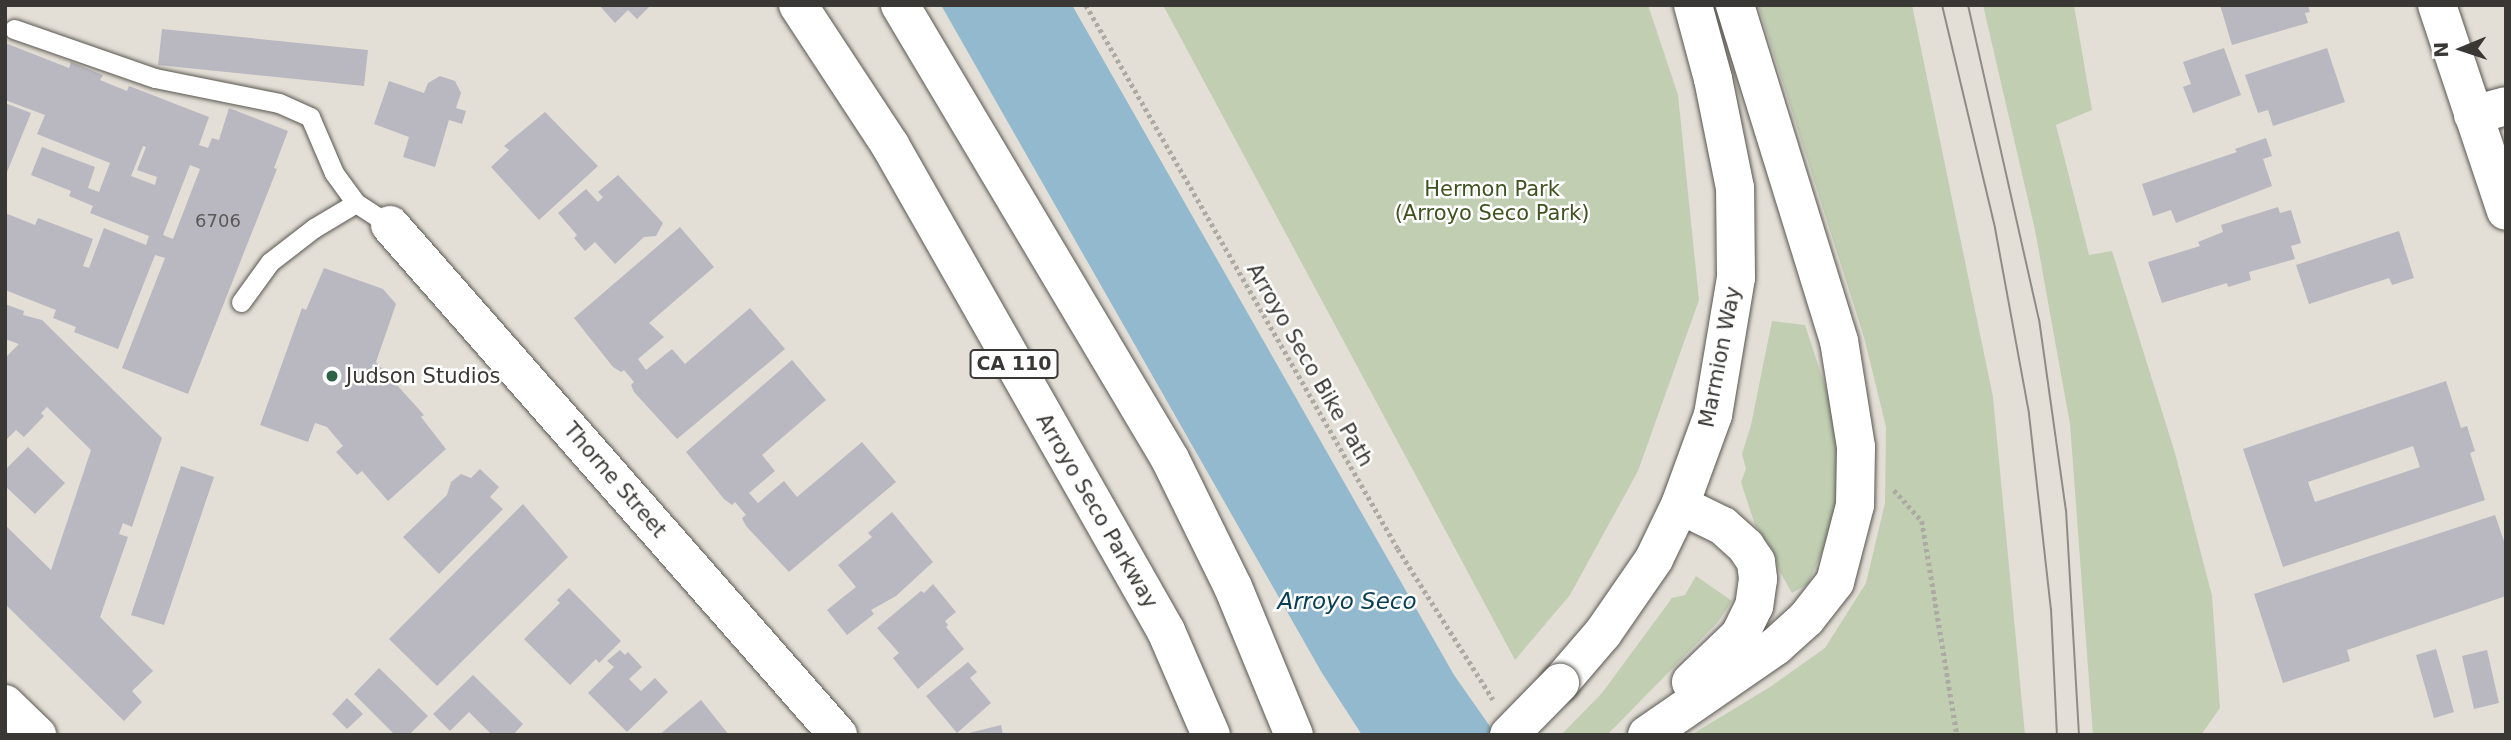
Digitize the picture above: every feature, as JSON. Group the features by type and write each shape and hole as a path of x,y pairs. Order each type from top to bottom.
{"main road":[{"name":"Arroyo Seco Parkway","path":"798,5 890,145 1159,619 1211,735"},
{"path":"900,5 1170,459 1233,587 1294,735"},
{"name":"Marmion Way","path":"1509,735 1560,683 1603,632 1654,559 1680,505 1713,415 1735,278 1735,188 1713,79 1693,5"},
{"path":"1655,728 1776,646 1806,619 1835,582 1855,505 1857,447 1839,341 1735,5"},
{"path":"2437,5 2490,111 2506,211"},
{"name":"Thorne Street","path":"390,225 838,735"},
{"path":"1655,728 1697,674 1740,635 1754,606 1758,579 1756,562 1746,547 1723,526 1680,505"},
{"path":"5,704 37,735"}],"lane":[{"path":"14,29 155,78 279,103 310,117 334,173 356,203 390,225"},
{"path":"241,302 270,262 314,228 356,203"}],"path":[{"name":"Arroyo Seco Bike Path","path":"1086,5 1398,549 1493,700"},
{"path":"1857,447 1922,521 1957,735"}],"green space":[{"name":"Hermon Park (Arroyo Seco Park)","path":"1163,5 1648,5 1678,95 1699,300 1638,471 1570,595 1515,660"},
{"path":"1758,5 1912,5 1993,397 2025,735 1691,735 1770,687 1825,648 1866,583 1885,503 1886,427 1864,337"},
{"path":"1983,5 2074,5 2092,110 2056,125 2089,255 2112,251 2175,453 2212,596 2220,708 2201,735 2093,735 2070,424 2035,230"},
{"path":"1772,321 1805,325 1835,416 1840,473 1837,517 1808,584 1792,593 1780,572 1772,549 1755,525 1741,482 1746,469 1742,454 1751,425"},
{"path":"1696,576 1732,601 1718,622 1607,735 1561,735 1602,693 1672,598 1685,595"}],"water":[{"name":"Arroyo Seco","path":"941,5 1072,5 1454,675 1496,735 1362,735 1322,673"}],"building":[{"path":"599,5 651,5 637,19 628,10 615,23"},
{"path":"2220,5 2308,5 2310,12 2305,13 2308,23 2232,45"},
{"path":"162,29 368,50 364,86 158,65"},
{"path":"5,43 69,68 71,62 103,75 100,80 127,91 129,86 209,117 199,145 208,148 212,138 219,140 229,108 288,131 274,168 277,169 188,394 122,368 165,258 155,255 118,349 74,332 76,327 53,318 56,310 5,290 5,213 35,225 38,218 93,239 83,266 89,268 104,228 146,245 149,236 90,213 93,206 69,196 71,191 31,175 42,147 95,167 88,188 99,192 110,163 37,134 45,115 5,100","holes":["143,146 146,147 137,170 157,177 155,185 131,176","190,165 200,169 173,239 163,235"]},
{"path":"2224,48 2241,95 2193,113 2183,87 2191,84 2183,62"},
{"path":"2327,48 2345,102 2273,126 2268,110 2258,113 2245,75"},
{"path":"440,76 455,81 461,93 456,108 466,111 462,124 449,120 435,167 403,157 409,137 374,124 389,81 424,93 428,83"},
{"path":"5,103 31,113 5,177"},
{"path":"545,112 598,166 539,220 491,167 509,150 504,146"},
{"path":"2266,138 2272,156 2263,159 2272,186 2176,223 2171,210 2153,216 2142,184 2237,152 2235,149"},
{"path":"618,175 663,223 656,236 644,237 615,264 595,242 585,251 574,238 577,235 558,213 586,189 598,202 603,197 598,192"},
{"path":"2278,207 2280,213 2291,210 2301,243 2291,246 2295,259 2249,272 2251,280 2228,287 2227,283 2162,303 2148,262 2200,246 2198,242 2223,232 2221,225"},
{"path":"680,227 714,267 649,323 664,337 638,359 646,370 672,349 685,364 750,308 785,349 677,439 634,392 631,385 634,382 624,370 621,372 613,367 574,318"},
{"path":"2399,231 2414,278 2392,285 2389,278 2309,304 2296,265"},
{"name":"Judson Studios","path":"324,268 383,289 396,304 376,362 424,415 421,417 446,449 388,501 362,471 357,475 336,452 343,446 327,427 315,423 308,442 260,425 302,308 306,310"},
{"path":"5,304 24,311 23,315 42,320 162,438 132,527 123,523 119,534 128,537 100,617 153,671 132,691 142,702 124,721 5,604 5,525 51,570 91,450 47,407 41,413 44,416 24,437 16,430 5,441 5,358 19,344 5,339"},
{"path":"792,360 826,400 762,455 775,471 749,493 758,503 784,481 797,497 862,442 896,482 789,572 746,526 742,518 746,515 735,502 732,505 724,499 686,452"},
{"path":"2446,381 2461,428 2467,426 2475,451 2470,453 2485,500 2283,567 2243,449","holes":["2413,446 2420,467 2315,502 2308,482"]},
{"path":"28,447 65,483 35,514 5,486 5,470"},
{"path":"181,466 214,477 164,625 131,615"},
{"path":"480,469 499,487 490,497 503,509 439,574 403,537 447,495 451,482 461,474 471,478"},
{"path":"523,504 568,557 437,686 389,639"},
{"path":"892,512 933,562 896,596 871,610 874,614 847,635 827,610 856,587 838,565 872,537 868,533"},
{"path":"2495,515 2506,547 2506,596 2347,650 2350,661 2283,683 2254,594"},
{"path":"933,584 956,612 945,621 948,625 946,627 964,649 918,689 893,658 899,653 877,628"},
{"path":"569,588 621,641 599,663 596,659 570,685 524,639 560,603 557,600"},
{"path":"2436,649 2454,712 2434,718 2416,655"},
{"path":"620,650 625,655 628,652 642,667 629,679 641,691 655,678 668,692 627,732 588,693 614,667 607,661"},
{"path":"2487,650 2499,703 2474,709 2462,656"},
{"path":"968,662 977,672 970,678 991,703 957,733 926,696"},
{"path":"379,668 428,716 409,735 395,735 354,694"},
{"path":"473,675 523,724 513,735 492,735 469,712 450,731 433,714"},
{"path":"347,698 363,714 347,729 332,714"},
{"path":"701,700 729,735 659,735"},
{"path":"1001,725 1003,735 965,735 965,734"}],"tram line":[{"path":"1942,5 1995,228 2029,414 2051,609 2057,735"},
{"path":"1968,5 2039,319 2066,510 2079,735"}],"place":[{"name":"Judson Studios","path":"332,376"}]}
